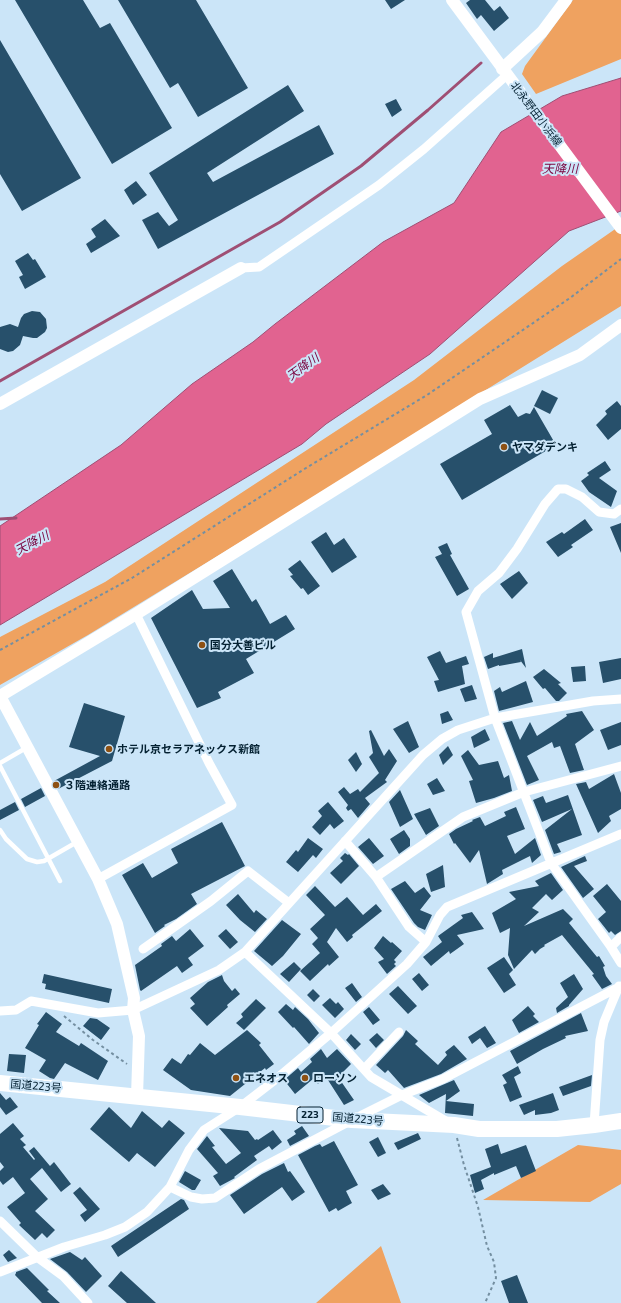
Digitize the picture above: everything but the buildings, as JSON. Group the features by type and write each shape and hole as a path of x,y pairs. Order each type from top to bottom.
{"highway":[{"name":"国道223号","path":"0,1083 240,1106 352,1120 454,1125 480,1129 556,1129 621,1121"}],"street":[{"name":"北永野田小浜線","path":"452,0 621,228"},
{"path":"0,404 240,268 259,267 379,185 424,149 505,72 542,32 566,0"},
{"path":"137,1096 139,1036 133,1010 134,998 117,924 98,879 0,696 136,614 480,399 580,355 621,325"},
{"path":"621,509 614,514 599,512 582,497 566,489 558,489 544,504 517,549 499,573 478,591 466,612 495,718 551,863 621,963"},
{"path":"98,879 232,805 209,763 136,614"},
{"path":"0,1011 16,1010 31,1001 50,1006 98,1014 133,1010 219,970 245,952 422,756 442,739 458,730 495,718 593,701 621,699"},
{"path":"376,877 463,817 524,792 621,766"},
{"path":"0,1272 64,1247 125,1227 147,1212 170,1186 189,1150 204,1130 275,1080 331,1034 407,964 426,942 440,915 447,907 621,834"},
{"path":"345,841 376,877 409,927 426,942"},
{"path":"143,949 211,901 248,871 289,903"},
{"path":"611,947 621,937"},
{"path":"245,952 331,1034 371,1077 454,1125"},
{"path":"170,1186 191,1197 202,1199 215,1198 259,1169 352,1120 402,1095 443,1079 620,985"},
{"path":"594,1125 600,1040 604,1022 620,985"},
{"path":"364,1069 399,1032"},
{"path":"0,1220 37,1257 63,1276 88,1303"}],"lane":[{"path":"28,748 0,764 60,881"},
{"path":"0,830 6,839 28,859 37,862 44,861 78,842"}],"path":[{"path":"0,650 132,578 306,468 427,395 570,298 621,259"},
{"path":"50,1006 92,1040 137,1071"},
{"path":"454,1125 464,1165 478,1207 487,1246 494,1262 496,1278 485,1303"}],"shaded area":[{"path":"573,0 621,0 621,59 536,94 522,74 525,66"},
{"path":"621,225 621,306 270,524 88,635 0,685 0,637 105,582 414,380 562,266"},
{"path":"578,1145 621,1150 621,1184 590,1202 483,1200"},
{"path":"381,1246 401,1303 316,1303"}],"water":[{"name":"天降川","path":"621,78 621,211 569,231 430,354 326,424 302,444 0,625 0,526 121,445 192,384 253,342 383,242 454,203 501,132 562,96"}],"waterway":[{"path":"0,381 280,222 361,166 481,63"},
{"path":"0,519 16,518"}],"place":[{"name":"ヤマダデンキ","path":"504,447"},
{"name":"国分大善ビル","path":"202,645"},
{"name":"ホテル京セラアネックス新館","path":"109,749"},
{"name":"３階連絡通路","path":"56,785"},
{"name":"エネオス","path":"236,1078"},
{"name":"ローソン","path":"305,1078"}]}
